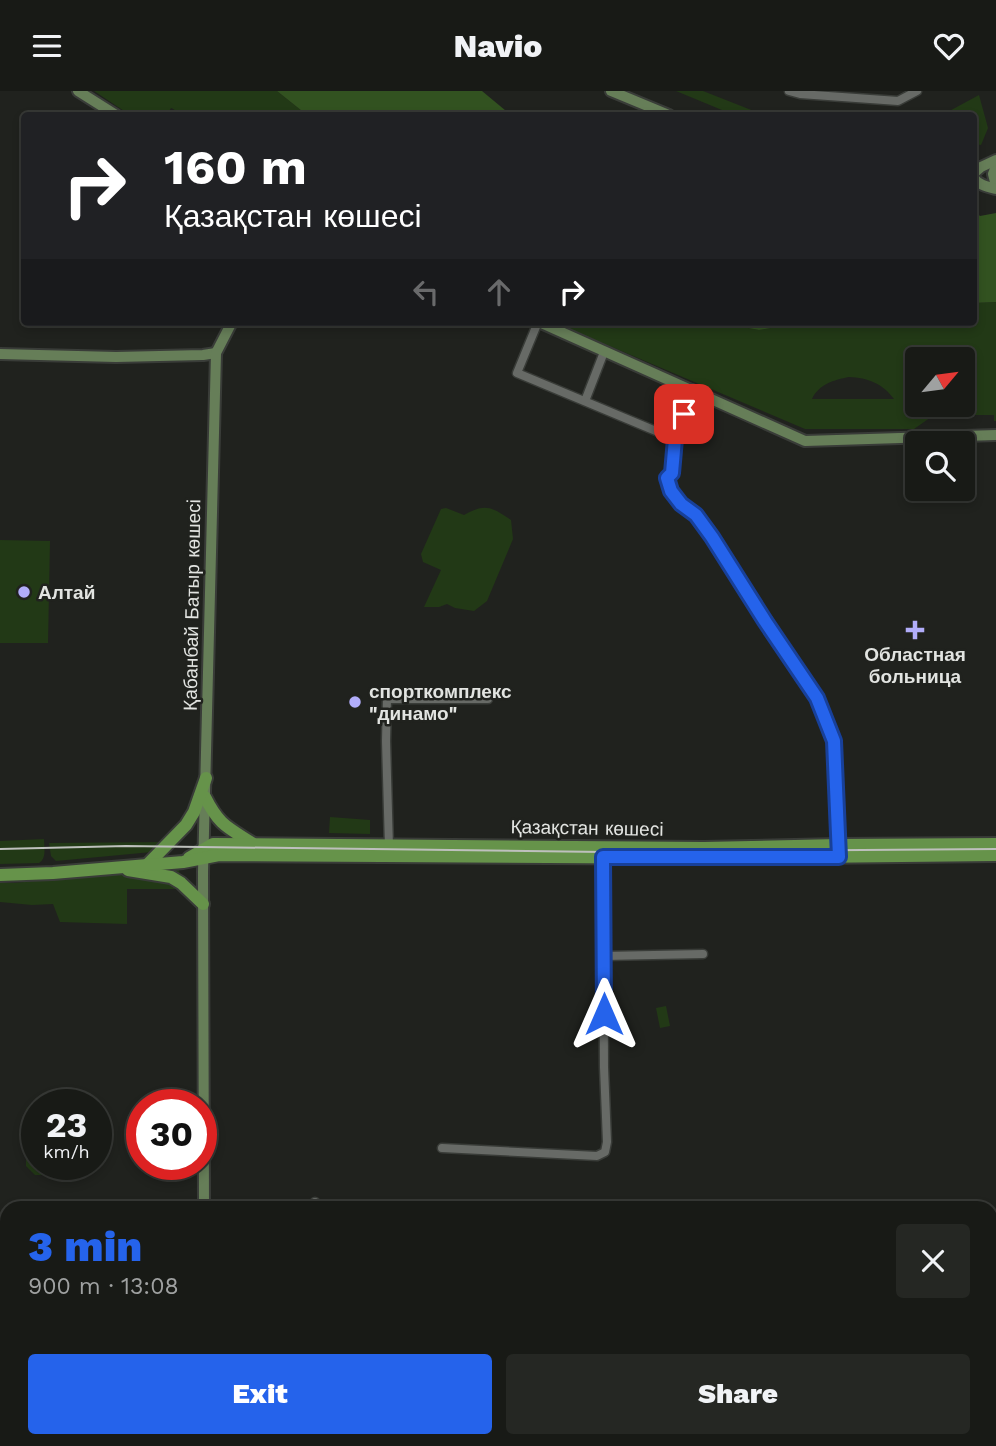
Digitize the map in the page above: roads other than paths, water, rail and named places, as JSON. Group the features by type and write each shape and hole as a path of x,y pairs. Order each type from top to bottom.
{"main road":[{"path":"148,864 186,825 194,812 206,778"},
{"path":"205,797 223,825 252,843"},
{"name":"Қазақстан көшесі","path":"0,875 183,862 203,854 213,844 252,843 389,851"},
{"name":"Қазақстан көшесі","path":"839,851 996,844"},
{"name":"Қазақстан көшесі","path":"203,854 389,851 839,851 996,855"},
{"path":"118,867 171,877 203,908"}],"street":[{"path":"78,91 111,112"},
{"path":"789,91 898,101 916,91"},
{"path":"616,92 662,112"},
{"path":"977,172 996,160"},
{"path":"977,182 996,188 993,174 996,166"},
{"path":"0,354 116,357 203,355 216,353 230,326"},
{"path":"536,326 517,373 675,439"},
{"path":"547,326 805,441 996,435"},
{"path":"585,401 604,352"},
{"name":"Қабанбай Батыр көшесі","path":"203,908 216,353"},
{"path":"692,390 675,439 672,473 667,478 671,491 681,504 696,515 712,537 817,698 834,741 839,851"},
{"path":"389,851 387,699 488,699"},
{"path":"442,1148 597,1156 605,1152 603,852"},
{"path":"203,908 204,1201"},
{"path":"604,956 703,954"}],"tram line":[{"path":"0,849 126,846 603,852 996,849"}],"place":[{"name":"Алтай","path":"24,592"},
{"name":"Областная больница","path":"915,630"},
{"name":"спорткомплекс \"динамо\"","path":"355,702"}]}
